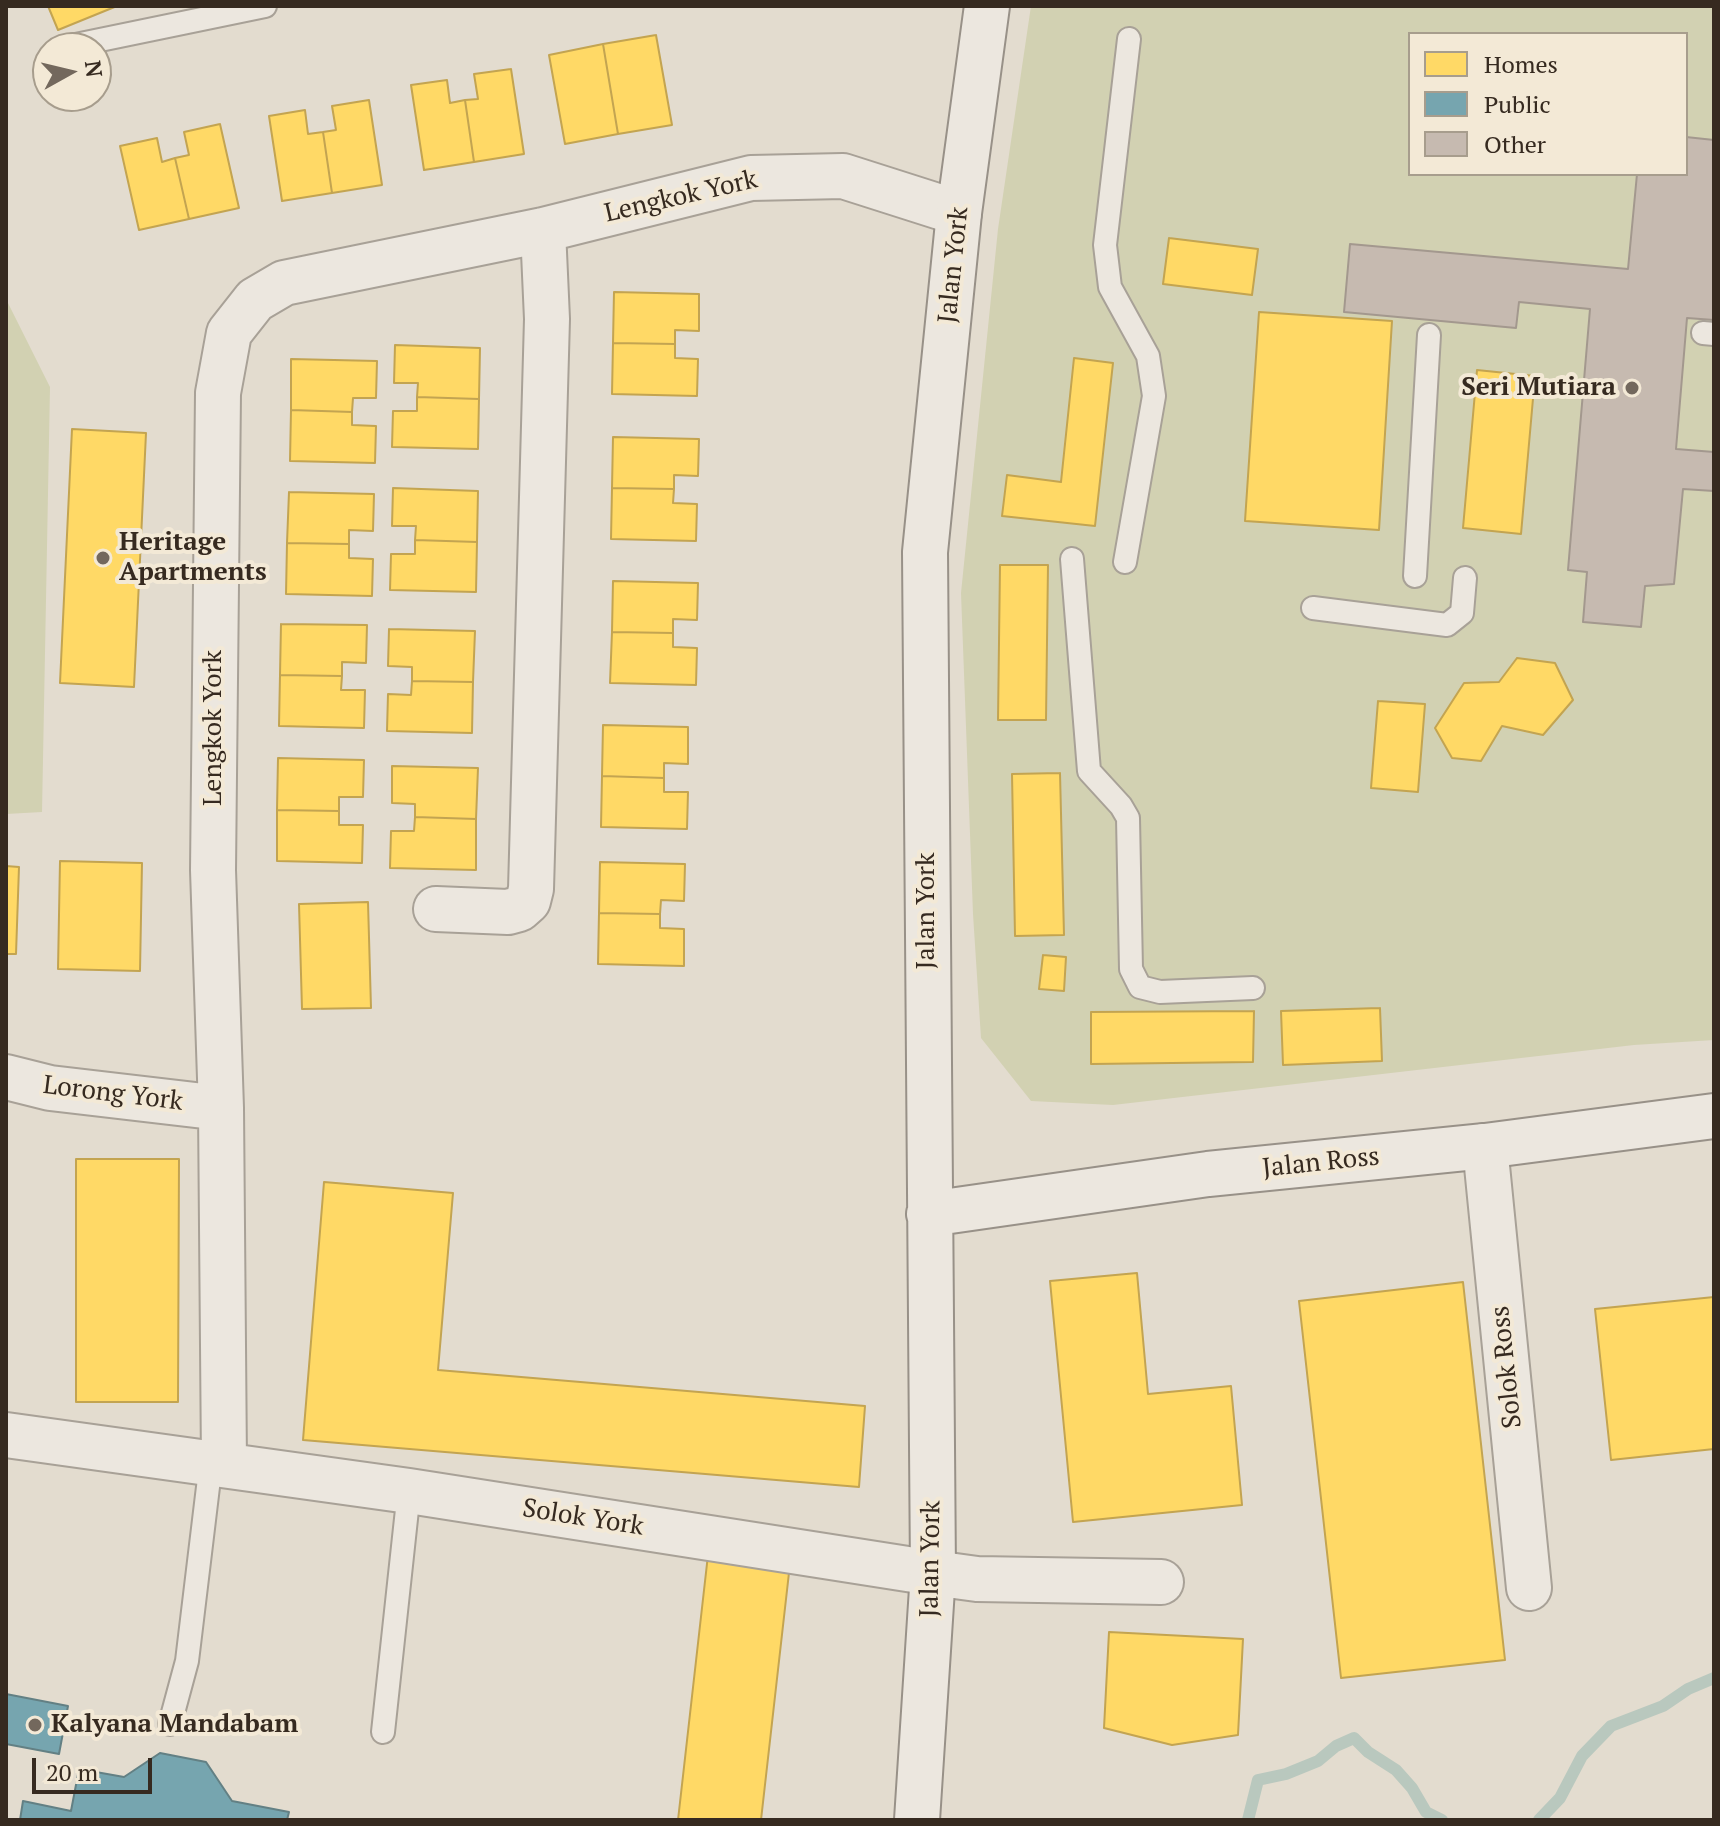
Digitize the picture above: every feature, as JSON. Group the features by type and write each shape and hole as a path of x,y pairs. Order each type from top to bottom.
{"street":[{"name":"Jalan York","path":"917,1820 933,1573 925,552 959,213 987,6"},
{"name":"Lengkok York","path":"217,1463 221,1108 213,870 215,604 218,393 229,333 255,300 284,283 543,230 751,178 843,176 959,213"},
{"path":"436,909 508,912 519,909 528,901 531,889 547,319 543,230"},
{"name":"Lorong York","path":"6,1077 50,1088 221,1108"},
{"name":"Jalan Ross","path":"929,1214 1208,1174 1485,1146 1714,1116"},
{"name":"Solok Ross","path":"1485,1146 1529,1588"},
{"name":"Solok York","path":"6,1435 409,1491 977,1579 1161,1582"}],"lane":[{"path":"112,38 265,6"},
{"path":"1125,562 1154,396 1148,356 1110,287 1105,245 1129,39"},
{"path":"1415,576 1429,335"},
{"path":"1072,559 1089,771 1128,818 1131,969 1140,987 1160,992 1253,988"},
{"path":"1313,608 1447,625 1462,613 1465,578"},
{"path":"170,1724 187,1661 217,1463"},
{"path":"383,1732 409,1491"}],"green space":[{"name":"Seri Mutiara","path":"1031,6 1714,6 1714,1040 1634,1045 1113,1105 1031,1101 981,1038 973,914 961,593 998,229"},
{"path":"6,299 50,387 42,812 6,814"}],"building: Homes":[{"path":"48,6 117,6 58,30"},
{"path":"656,35 672,125 618,134 603,44"},
{"path":"603,44 618,134 565,144 549,55"},
{"path":"511,69 524,154 474,162 465,100 478,99 474,74"},
{"path":"447,80 450,103 465,100 474,162 424,170 411,85"},
{"path":"369,100 382,185 332,193 323,132 336,130 332,106"},
{"path":"305,110 308,134 323,132 332,193 282,201 269,116"},
{"path":"220,124 239,208 189,219 175,158 189,155 184,132"},
{"path":"157,138 162,162 175,158 189,219 139,230 120,146"},
{"path":"1169,238 1258,249 1252,295 1163,284"},
{"path":"614,292 699,294 699,331 675,330 675,344 613,343"},
{"path":"1259,312 1392,321 1379,530 1245,521"},
{"path":"613,343 675,344 675,358 698,359 697,396 612,394"},
{"path":"395,345 480,348 479,399 417,397 418,383 394,383"},
{"path":"1074,358 1113,363 1095,526 1002,516 1007,475 1061,482"},
{"path":"291,359 377,361 376,398 353,398 352,412 291,410"},
{"path":"1477,370 1535,376 1521,534 1463,528"},
{"path":"417,397 479,399 478,449 392,447 393,411 417,411"},
{"path":"291,410 352,412 352,425 376,426 375,463 290,461"},
{"name":"Heritage Apartments","path":"72,429 146,433 134,687 60,683"},
{"path":"613,437 699,439 698,476 674,475 674,489 612,488"},
{"path":"393,488 478,491 477,542 415,540 416,526 392,526"},
{"path":"612,488 674,489 673,503 697,504 696,541 611,539"},
{"path":"289,492 374,494 373,531 349,530 349,544 287,543"},
{"path":"415,540 477,542 476,592 390,590 391,554 415,554"},
{"path":"287,543 349,544 349,558 373,559 372,596 286,594"},
{"path":"1000,565 1048,565 1046,720 998,720"},
{"path":"613,581 698,583 697,620 673,619 673,633 612,632"},
{"path":"281,624 367,625 366,663 342,662 342,676 280,675"},
{"path":"389,629 475,631 473,682 412,681 412,667 388,666"},
{"path":"612,632 673,633 673,647 697,648 696,685 610,683"},
{"path":"1517,658 1555,663 1573,700 1543,735 1502,726 1481,761 1452,758 1435,728 1464,683 1499,682"},
{"path":"280,675 342,676 341,690 365,690 364,728 279,726"},
{"path":"412,681 473,682 472,733 387,731 388,694 411,695"},
{"path":"1378,701 1425,704 1418,792 1371,788"},
{"path":"603,725 688,727 688,764 664,763 664,778 602,776"},
{"path":"278,758 364,760 363,797 339,797 339,811 277,810"},
{"path":"392,766 478,768 476,819 415,817 415,804 392,803"},
{"path":"1060,773 1064,935 1015,936 1012,774"},
{"path":"602,776 664,778 664,792 688,792 687,829 601,827"},
{"path":"277,810 339,811 339,825 363,825 362,863 277,861"},
{"path":"415,817 476,819 476,870 390,868 391,831 414,831"},
{"path":"60,861 142,863 140,971 58,969"},
{"path":"600,862 685,864 684,901 661,900 660,914 599,913"},
{"path":"6,866 19,867 16,954 6,954"},
{"path":"368,902 371,1008 302,1009 299,904"},
{"path":"599,913 660,914 660,928 684,929 684,966 598,964"},
{"path":"1043,955 1066,957 1064,991 1039,989"},
{"path":"1380,1008 1382,1061 1283,1065 1281,1011"},
{"path":"1254,1011 1253,1062 1091,1064 1091,1012"},
{"path":"76,1159 179,1159 178,1402 76,1402"},
{"path":"324,1182 453,1193 438,1370 865,1406 859,1487 303,1440"},
{"path":"1137,1273 1148,1394 1231,1386 1242,1505 1073,1522 1050,1281"},
{"path":"1463,1282 1505,1660 1341,1678 1299,1301"},
{"path":"1714,1297 1714,1449 1611,1460 1595,1309"},
{"path":"709,1546 791,1555 761,1820 678,1820"},
{"path":"1109,1632 1243,1639 1238,1735 1172,1745 1104,1728"}],"building: Public":[{"name":"Kalyana Mandabam","path":"6,1694 68,1706 59,1754 6,1744"},
{"path":"160,1753 206,1762 232,1801 289,1812 287,1820 20,1820 23,1801 71,1811 79,1769 124,1777"}],"building: Other":[{"name":"Seri Mutiara","path":"1688,137 1714,140 1714,320 1687,318 1676,449 1714,452 1714,491 1683,489 1674,584 1645,586 1641,627 1583,622 1587,572 1568,570 1590,309 1519,302 1516,328 1344,312 1350,244 1628,269 1637,176 1688,176"}],"waterway":[{"path":"1539,1820 1560,1798 1582,1756 1611,1726 1663,1706 1688,1689 1714,1678"},
{"path":"1248,1820 1258,1780 1286,1774 1318,1761 1336,1746 1354,1738 1368,1752 1396,1770 1412,1788 1426,1812 1442,1820"}],"place":[{"name":"Seri Mutiara","path":"1632,388"},
{"name":"Heritage Apartments","path":"103,558"},
{"name":"Kalyana Mandabam","path":"35,1725"}]}
